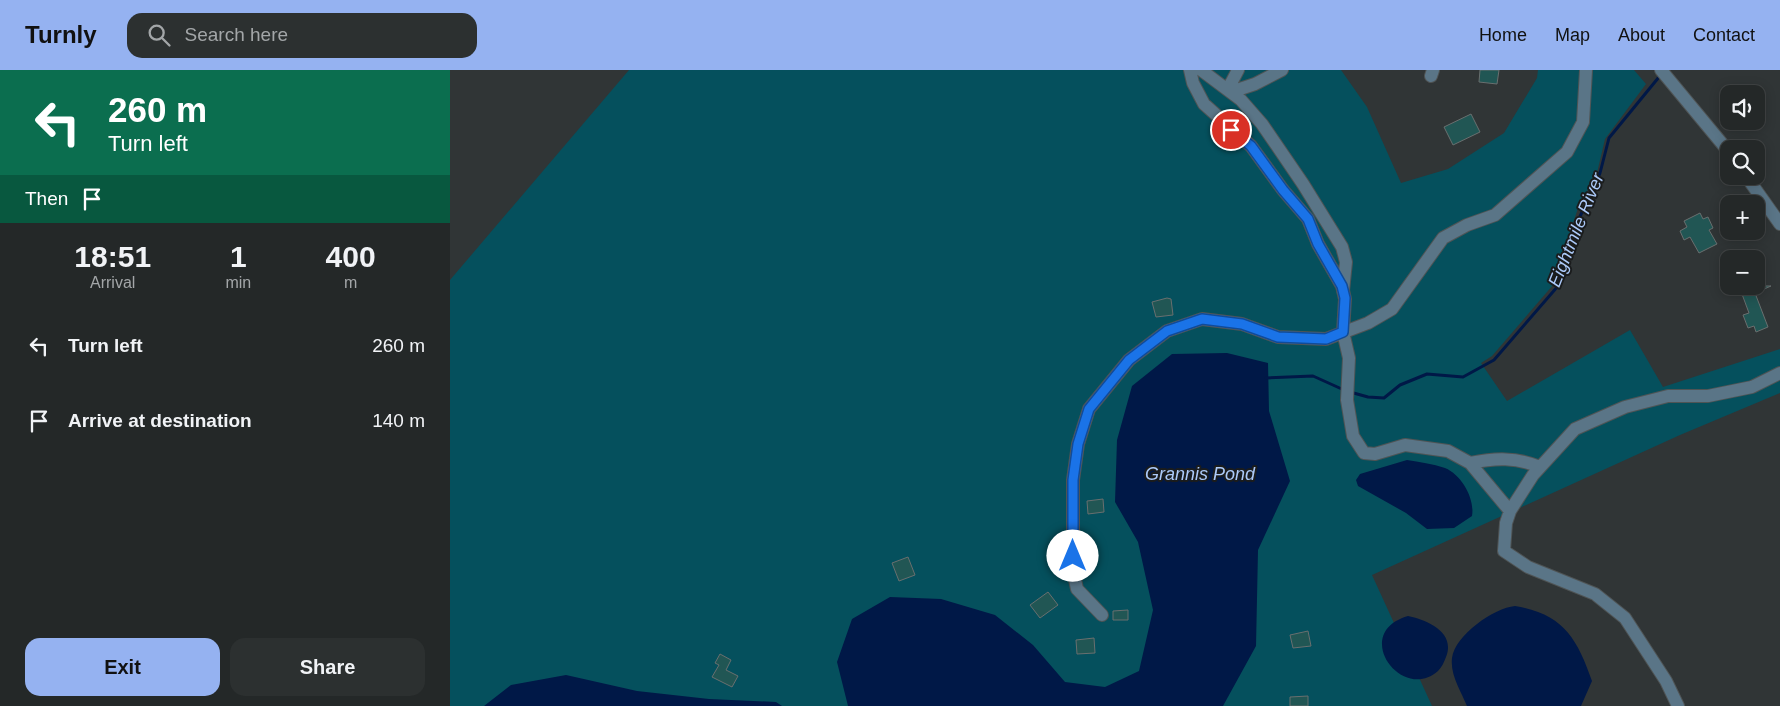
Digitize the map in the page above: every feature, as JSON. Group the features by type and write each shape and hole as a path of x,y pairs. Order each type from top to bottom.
{"street":[{"path":"1190,70 1193,83 1204,104 1251,146 1283,190 1308,219 1318,244 1343,291 1345,298 1343,332 1349,358 1346,381 1347,400 1353,436 1364,453 1375,454 1405,445 1448,451 1470,463 1510,511"},
{"path":"1201,70 1230,91 1262,124 1303,184 1342,248 1346,262 1343,291"},
{"path":"1230,91 1238,70"},
{"path":"1230,91 1255,84 1282,70"},
{"path":"1102,615 1077,589 1073,570 1073,480 1078,444 1089,409 1129,360 1167,331 1202,319 1242,324 1278,337 1326,339 1368,323 1392,309 1443,238 1467,225 1494,215 1567,152 1583,122 1586,70"},
{"path":"1661,70 1720,141"},
{"path":"1752,185 1780,224"},
{"path":"1678,706 1666,681 1625,618 1595,594 1528,567 1504,552 1506,524 1510,511 1540,467 1575,429 1624,407 1668,396 1708,396 1752,386 1780,373"},
{"path":"1470,463 1503,458 1524,460 1540,467"}],"shaded area":[{"path":"629,70 1341,70 1367,107 1401,183 1448,169 1504,133 1537,78 1538,70 1634,70 1646,84 1605,139 1597,173 1578,208 1553,285 1492,356 1481,363 1507,401 1630,330 1663,387 1780,349 1780,393 1680,435 1372,575 1432,706 450,706 450,280"}],"water":[{"name":"Grannis Pond","path":"1227,353 1268,363 1269,411 1290,481 1258,550 1256,646 1223,706 848,706 837,662 852,619 890,597 941,599 995,615 1033,645 1065,682 1105,687 1139,671 1153,610 1138,542 1115,502 1117,440 1132,386 1172,354"},
{"path":"1407,460 1445,468 1457,476 1469,495 1472,516 1454,528 1427,529 1406,513 1358,486 1356,480 1360,474"},
{"path":"1515,606 1545,615 1557,622 1574,640 1592,681 1581,706 1467,706 1456,683 1453,671 1452,658 1455,649 1460,640 1477,624 1497,612"},
{"path":"1408,616 1431,624 1443,634 1447,641 1448,648 1442,666 1438,671 1424,679 1410,678 1397,672 1388,662 1383,649 1383,636 1391,625"},
{"path":"566,675 637,691 709,699 776,702 782,706 484,706 511,685"}],"building":[{"path":"1480,70 1499,70 1497,84 1479,82"},
{"path":"1471,114 1480,132 1453,145 1444,127"},
{"path":"1700,213 1703,219 1708,217 1713,228 1709,230 1717,244 1699,253 1690,237 1684,240 1680,231 1687,227 1684,221"},
{"path":"1742,295 1756,295 1768,327 1756,332 1754,326 1748,328 1743,315 1749,313"},
{"path":"1167,298 1171,299 1173,315 1156,317 1152,302"},
{"path":"1103,499 1104,512 1088,514 1087,501"},
{"path":"908,557 915,575 899,581 892,563"},
{"path":"1048,592 1058,605 1040,618 1030,605"},
{"path":"1128,610 1128,620 1113,620 1113,611"},
{"path":"1308,631 1311,646 1293,648 1290,635"},
{"path":"1094,638 1095,653 1077,654 1076,640"},
{"path":"720,654 731,660 726,670 738,676 732,687 712,677 719,665 715,663"},
{"path":"1308,696 1308,706 1290,706 1290,697"}],"waterway":[{"name":"Eightmile River","path":"1350,392 1368,397 1384,398 1400,385 1427,374 1463,377 1494,360 1558,286 1572,234 1600,173 1609,138 1659,77"},
{"name":"Eightmile River","path":"1266,378 1313,376 1344,390"}],"route":[{"path":"1073,556 1073,480 1078,444 1089,409 1129,360 1167,331 1202,319 1242,324 1278,337 1326,339 1343,332 1345,298 1342,286 1318,244 1308,219 1298,204 1283,190 1251,146 1231,130"}]}
